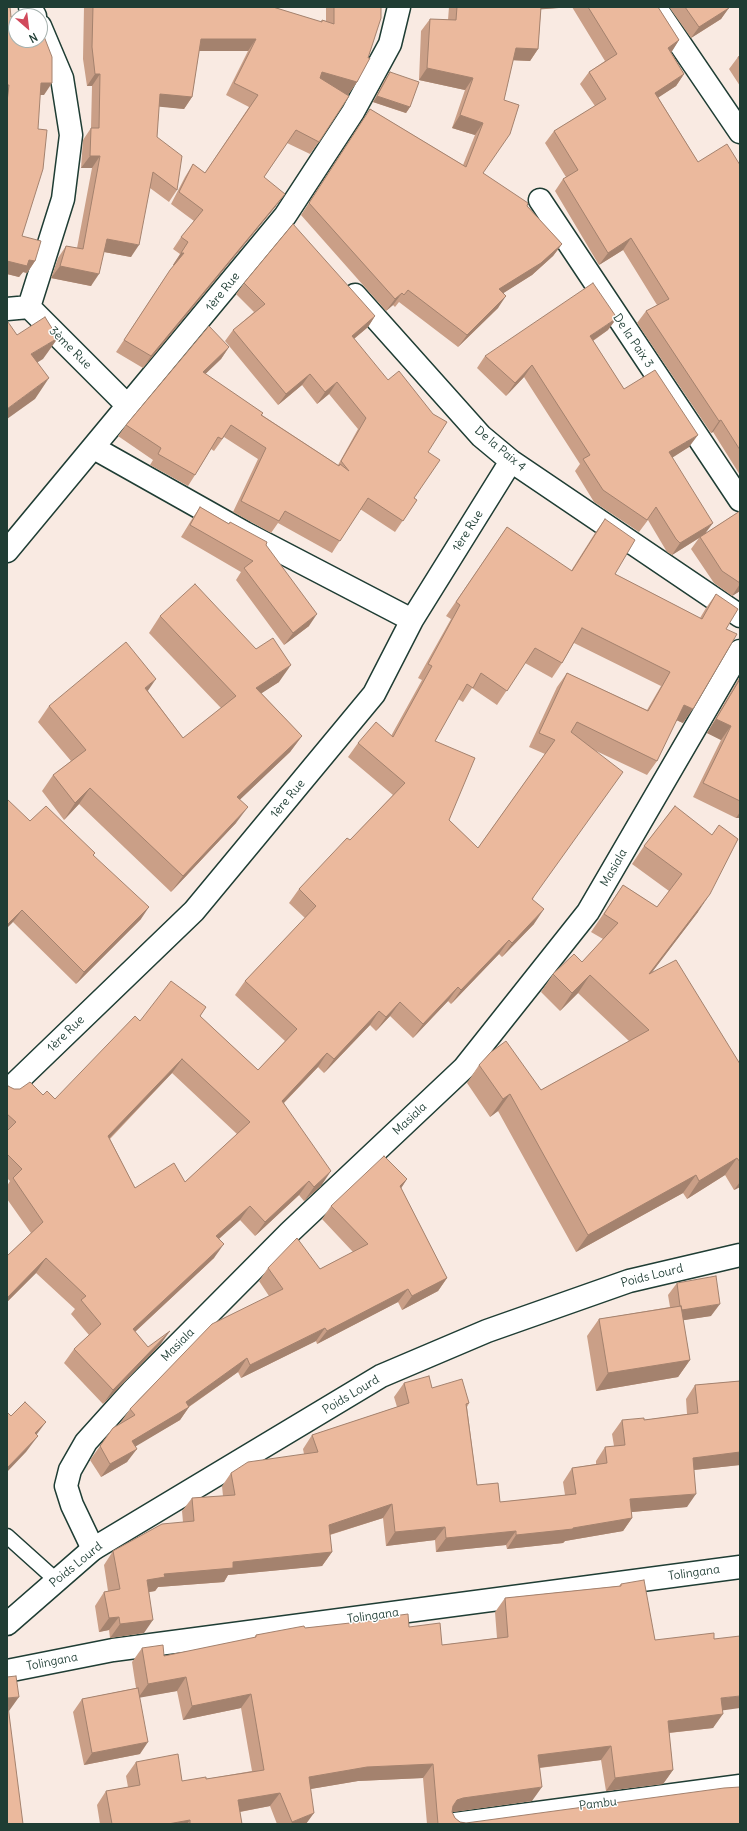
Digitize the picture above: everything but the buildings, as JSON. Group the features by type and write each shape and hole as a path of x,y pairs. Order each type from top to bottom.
{"street":[{"name":"1ère Rue","path":"7,552 94,448 127,405 204,315 285,216 353,112 390,44 399,7"},
{"path":"655,7 740,132"},
{"path":"7,309 29,307 63,199 71,135 62,78 48,45"},
{"name":"De la Paix 3","path":"540,200 740,500"},
{"path":"285,216 300,234"},
{"name":"De la Paix 4","path":"343,282 481,436 511,461 740,616"},
{"name":"3ème Rue","path":"29,307 127,405"},
{"path":"94,448 245,533 412,620"},
{"name":"1ère Rue","path":"7,1091 194,911 374,694 412,620 511,461"},
{"name":"Masiala","path":"93,1549 72,1505 66,1486 70,1470 86,1442 132,1391 290,1232 464,1068 588,912 740,651"},
{"name":"Poids Lourd","path":"7,1624 93,1549 381,1376 487,1331 629,1281 740,1255"},
{"name":"Tolingana","path":"7,1672 113,1650 740,1567"},
{"name":"Pambu","path":"455,1824 740,1786"}],"lane":[{"path":"7,1536 56,1580"}]}
